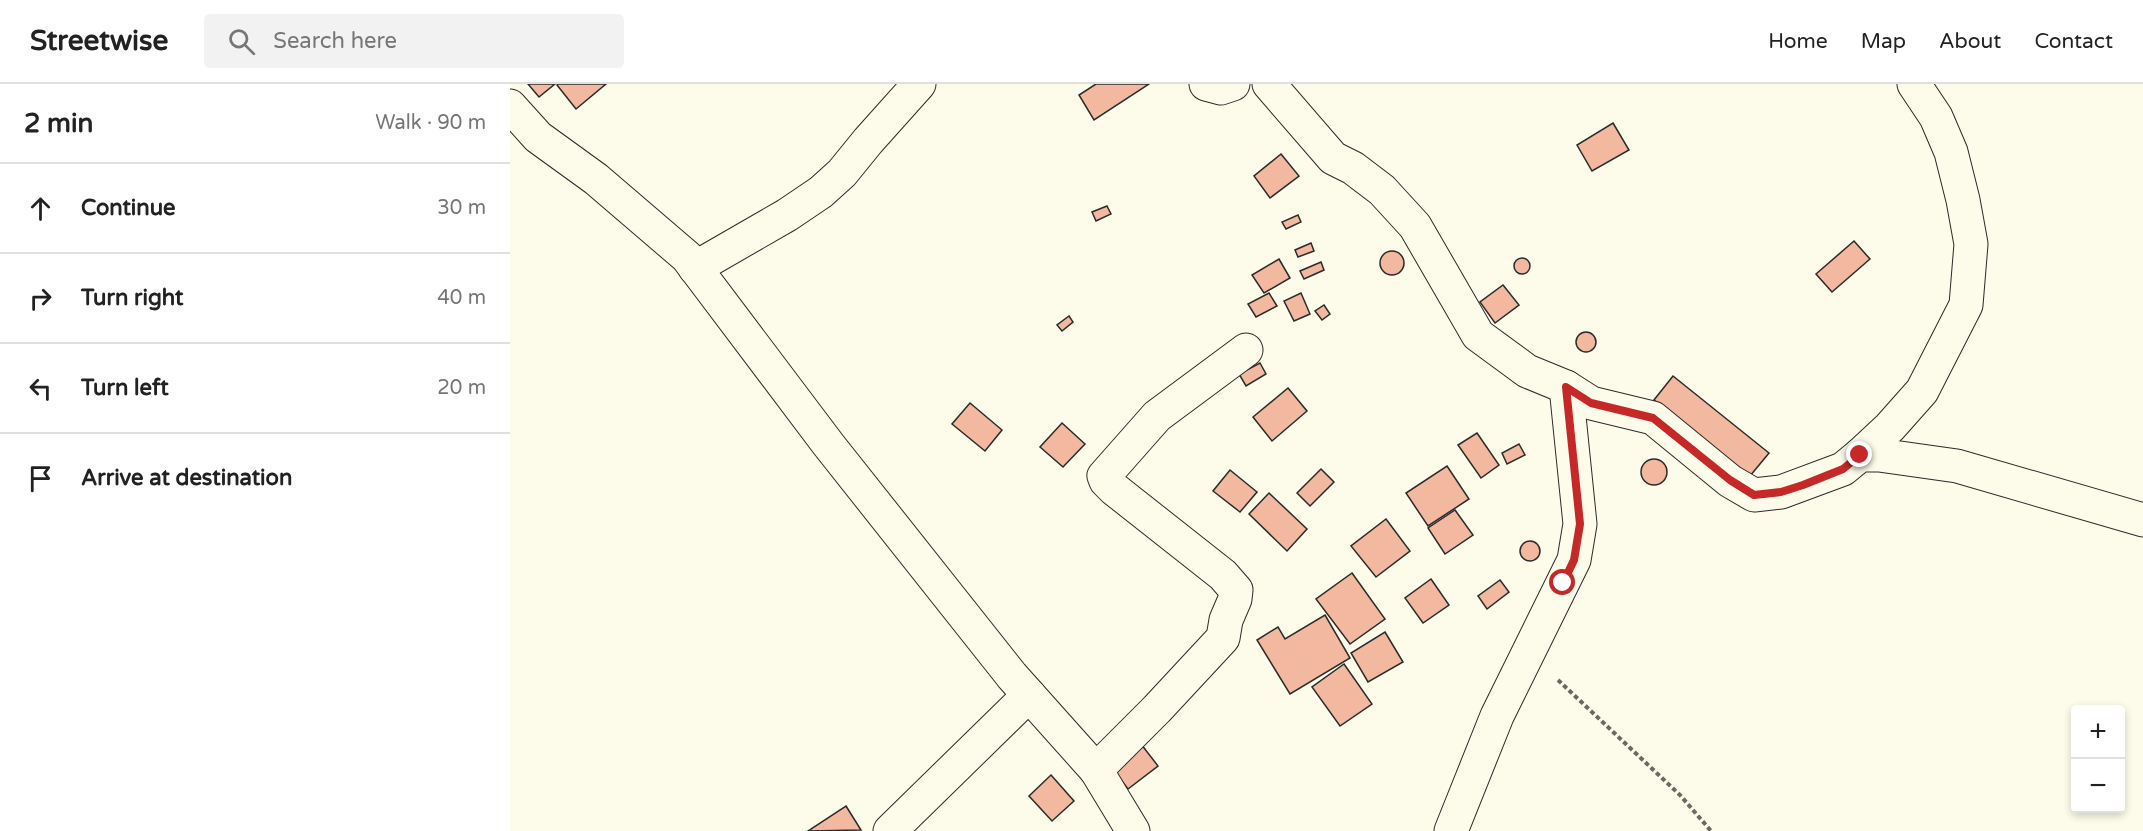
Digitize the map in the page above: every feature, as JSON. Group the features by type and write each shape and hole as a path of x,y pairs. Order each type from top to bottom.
{"street":[{"path":"695,267 787,215 821,192 842,173 919,84"},
{"path":"1206,84 1221,88 1233,84"},
{"path":"1269,84 1334,158 1353,168 1382,190 1415,226 1478,335 1527,371 1566,387 1591,403 1653,418 1722,474 1754,495 1781,492 1803,485 1843,469 1860,455 1890,427 1922,391 1966,305 1971,244 1952,152 1936,117 1914,84"},
{"path":"510,106 538,137 596,179 687,257 828,444 1029,695 1096,770 1131,830"},
{"path":"1096,770 1223,638 1226,620 1235,599 1236,590 1223,575 1114,489 1104,477 1157,416 1245,350"},
{"path":"1451,831 1497,716 1574,560 1580,524 1566,387"},
{"path":"1860,455 1879,455 1957,466 2143,520"},
{"path":"890,831 1029,695"}],"path":[{"path":"1528,652 1680,795 1711,831"}],"building":[{"path":"528,84 555,84 539,97"},
{"path":"558,84 606,84 576,109"},
{"path":"1096,84 1149,84 1094,120 1079,95"},
{"path":"1613,123 1629,150 1592,171 1577,145"},
{"path":"1281,154 1299,176 1270,198 1254,176"},
{"path":"1107,206 1111,214 1096,221 1092,212"},
{"path":"1298,215 1301,222 1286,229 1282,222"},
{"path":"1854,241 1870,259 1832,292 1816,274"},
{"path":"1311,243 1314,251 1298,257 1295,250"},
{"path":"1392,251 1401,254 1404,263 1401,272 1392,275 1383,272 1380,263 1383,254"},
{"path":"1522,258 1528,260 1530,266 1528,272 1522,274 1516,272 1514,266 1516,260"},
{"path":"1279,259 1290,278 1264,293 1252,275"},
{"path":"1321,262 1324,270 1304,279 1300,271"},
{"path":"1503,285 1519,305 1495,323 1480,302"},
{"path":"1269,293 1277,306 1256,317 1248,304"},
{"path":"1301,293 1310,314 1294,321 1284,301"},
{"path":"1324,305 1330,314 1322,320 1315,311"},
{"path":"1069,316 1073,322 1062,331 1057,325"},
{"path":"1586,332 1593,335 1596,342 1593,349 1586,352 1579,349 1576,342 1579,335"},
{"path":"1260,363 1266,374 1246,386 1239,374"},
{"path":"1673,376 1769,453 1750,476 1654,400"},
{"path":"1288,388 1307,411 1272,441 1253,417"},
{"path":"970,403 1002,430 985,451 952,424"},
{"path":"1062,423 1085,444 1063,467 1040,447"},
{"path":"1477,433 1499,465 1481,478 1458,445"},
{"path":"1519,444 1525,455 1507,464 1502,453"},
{"path":"1654,459 1663,463 1667,472 1663,481 1654,485 1645,481 1641,472 1645,463"},
{"path":"1447,466 1469,499 1428,526 1406,493"},
{"path":"1321,469 1334,482 1310,506 1297,493"},
{"path":"1230,470 1257,492 1240,512 1213,491"},
{"path":"1269,493 1307,529 1287,551 1249,514"},
{"path":"1455,510 1473,535 1445,554 1428,528"},
{"path":"1386,519 1410,551 1376,577 1351,546"},
{"path":"1530,541 1537,544 1540,551 1537,558 1530,561 1523,558 1520,551 1523,544"},
{"path":"1352,573 1385,619 1350,644 1316,599"},
{"path":"1431,579 1449,605 1423,623 1405,598"},
{"path":"1500,580 1509,592 1487,609 1478,596"},
{"path":"1325,615 1350,658 1290,694 1257,640 1278,627 1285,639"},
{"path":"1385,632 1403,662 1368,682 1351,653"},
{"path":"1344,664 1372,704 1340,726 1312,687"},
{"path":"1141,744 1158,766 1128,789 1111,767"},
{"path":"1051,775 1074,801 1052,821 1029,796"},
{"path":"846,806 861,830 808,831"}],"route":[{"path":"1563,583 1574,560 1580,524 1566,387 1591,403 1653,418 1706,462 1754,495 1781,492 1803,485 1843,469 1860,455"}]}
